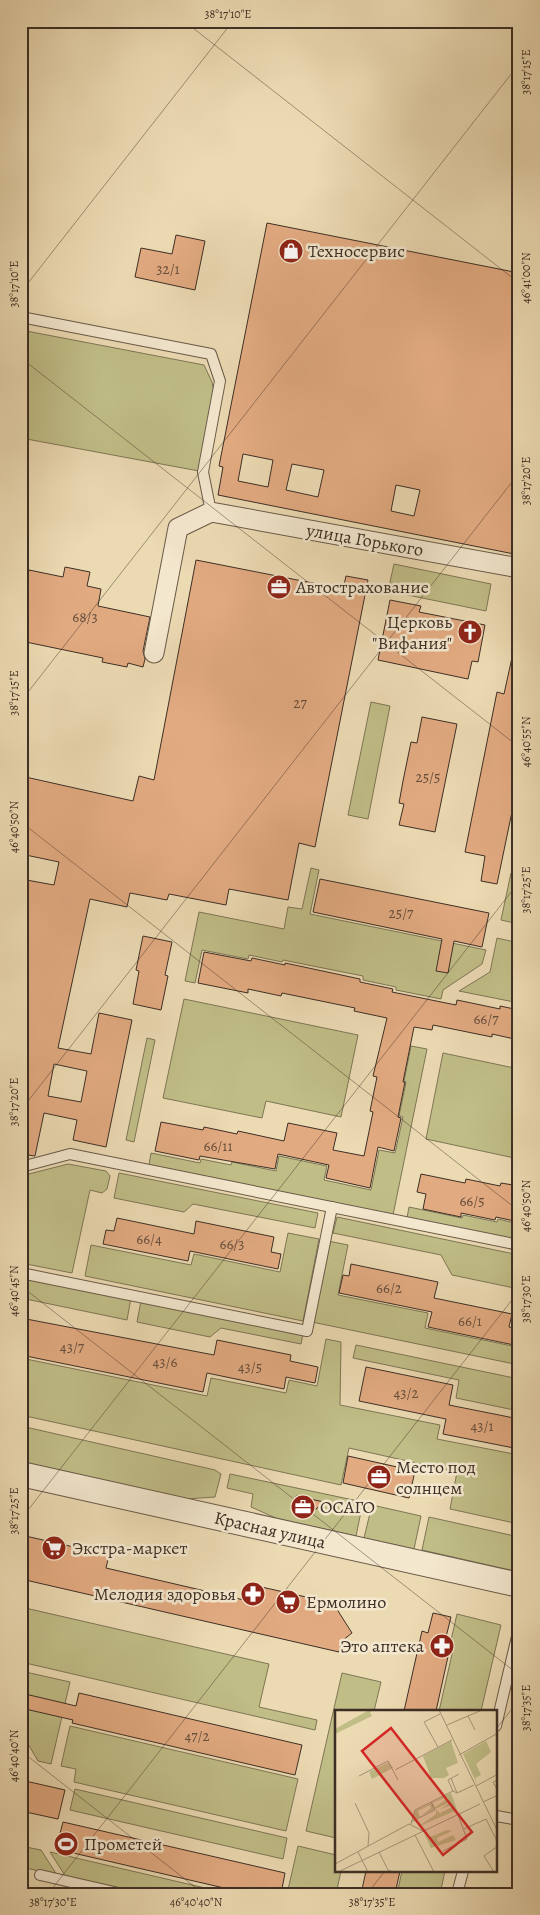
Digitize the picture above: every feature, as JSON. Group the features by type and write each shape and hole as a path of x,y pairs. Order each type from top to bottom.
{"street":[{"name":"улица Горького","path":"211,512 519,568"},
{"path":"154,653 178,528 211,512"},
{"name":"Красная улица","path":"21,1474 519,1585"}],"lane":[{"path":"21,317 211,354 220,381 203,472 211,512"},
{"path":"21,1167 70,1154 519,1245"},
{"path":"21,1273 307,1331 332,1207"},
{"path":"498,1717 519,1628"},
{"path":"498,1816 519,1820"},
{"path":"457,1894 463,1872"},
{"path":"40,1875 123,1894"}],"shaded area":[{"path":"21,330 204,365 212,382 214,392 199,471 21,438"},
{"path":"394,564 491,584 486,611 388,591"},
{"path":"371,702 390,706 368,819 348,815"},
{"path":"311,868 319,870 310,914 486,950 482,964 443,990 441,999 396,990 396,987 363,980 363,976 283,960 282,962 249,955 248,959 202,950 195,983 185,981 199,912 284,929 288,907 302,909"},
{"path":"511,873 519,875 519,924 501,920"},
{"path":"497,938 519,943 519,1003 459,991 490,972"},
{"path":"184,999 358,1035 341,1117 266,1101 262,1118 163,1098"},
{"path":"147,1038 155,1040 134,1142 126,1140"},
{"path":"411,1046 427,1049 393,1215 149,1165 151,1153 200,1163 201,1159 231,1165 232,1162 276,1171 279,1156 327,1166 324,1180 371,1190 379,1150 395,1153 403,1117 399,1116"},
{"path":"443,1053 519,1069 519,1106 514,1132 519,1133 519,1159 426,1139"},
{"path":"68,1164 106,1171 110,1176 107,1189 102,1193 90,1190 72,1273 21,1263 21,1176"},
{"path":"119,1173 318,1213 315,1228 193,1204 184,1212 114,1198"},
{"path":"409,1207 462,1218 463,1215 497,1222 498,1219 519,1224 519,1241 407,1218"},
{"path":"337,1217 519,1255 519,1289 452,1275 441,1255 333,1233"},
{"path":"288,1233 319,1239 303,1321 85,1276 91,1245 191,1265 194,1254 280,1272"},
{"path":"328,1241 348,1245 338,1295 428,1313 425,1328 517,1347 519,1342 519,1365 312,1322"},
{"path":"21,1276 131,1298 127,1320 21,1298"},
{"path":"141,1301 303,1334 301,1344 221,1328 210,1337 137,1322"},
{"path":"326,1339 341,1342 340,1405 440,1425 437,1439 519,1455 519,1524 450,1509 457,1472 349,1448 341,1485 21,1415 21,1358 207,1396 211,1378 286,1393 289,1380 317,1386"},
{"path":"356,1345 519,1379 519,1411 456,1398 459,1380 353,1358"},
{"path":"21,1426 215,1470 221,1474 215,1497 186,1499 21,1462"},
{"path":"230,1474 363,1502 356,1536 278,1519 251,1507 253,1494 227,1488"},
{"path":"372,1505 421,1516 414,1549 364,1538"},
{"path":"429,1517 519,1537 519,1572 422,1550"},
{"path":"21,1607 269,1664 259,1707 317,1720 315,1730 21,1662"},
{"path":"457,1614 501,1625 481,1710 439,1710 453,1650 449,1649"},
{"path":"21,1671 70,1682 51,1764 38,1761 21,1732"},
{"path":"342,1673 381,1682 374,1710 335,1710 335,1838 306,1831"},
{"path":"70,1726 298,1779 286,1831 74,1782 76,1769 61,1766"},
{"path":"75,1789 287,1838 283,1859 70,1810"},
{"path":"21,1846 41,1850 57,1875 21,1867"},
{"path":"298,1846 335,1855 335,1872 341,1872 336,1894 287,1894"},
{"path":"50,1852 231,1894 139,1894 66,1877"},
{"path":"402,1872 445,1872 440,1894 397,1894"}],"building":[{"path":"267,223 519,273 519,555 218,495 223,467 219,466","holes":["243,454 273,460 268,487 238,481","292,464 324,470 318,497 286,490","396,485 420,490 414,516 391,511"]},
{"path":"176,235 205,241 195,290 135,277 141,248 172,254"},
{"path":"196,560 343,589 346,576 368,580 315,847 299,843 288,900 229,889 226,905 169,894 167,900 130,893 127,907 90,899 58,1048 91,1054 99,1013 132,1020 106,1147 73,1140 77,1120 44,1113 35,1156 21,1154 21,1038 27,1013 21,1013 21,879 54,885 59,862 21,854 21,776 133,801 139,776 154,780","holes":["54,1064 87,1071 81,1102 48,1096"]},
{"path":"65,567 90,572 87,586 101,589 98,606 150,617 143,651 145,659 143,667 128,663 127,667 102,662 103,658 21,641 21,611 29,570 63,577"},
{"path":"390,600 421,606 419,612 485,625 478,662 472,661 468,679 378,660"},
{"path":"513,653 519,653 519,778 497,884 481,881 485,856 465,852 497,692 504,694"},
{"path":"422,717 457,724 435,832 399,825 404,804 399,803 411,742 417,743"},
{"path":"320,879 489,913 482,947 454,941 448,973 436,971 442,939 313,912"},
{"path":"143,936 172,942 165,975 168,976 161,1010 133,1004 139,971 136,970"},
{"path":"204,952 251,961 252,958 285,965 285,963 360,979 360,982 393,989 392,992 456,1005 457,1000 500,1009 500,1006 519,1010 519,1040 492,1034 492,1037 433,1025 432,1030 414,1027 403,1082 405,1082 398,1117 401,1118 394,1151 378,1147 370,1188 326,1178 329,1165 278,1154 275,1169 200,1156 199,1160 155,1151 161,1122 203,1130 204,1127 237,1134 238,1131 284,1141 288,1123 337,1133 333,1150 364,1156 373,1112 370,1111 377,1077 373,1076 387,1018 354,1011 355,1008 282,993 281,996 248,989 248,993 198,983"},
{"path":"421,1174 465,1183 466,1179 500,1186 501,1183 519,1186 519,1222 496,1217 495,1220 461,1213 461,1217 423,1209 426,1194 417,1192"},
{"path":"117,1218 194,1234 196,1221 274,1237 271,1252 281,1254 278,1269 190,1251 188,1261 103,1244 106,1230 114,1231"},
{"path":"351,1264 438,1282 434,1298 512,1314 509,1327 518,1329 514,1345 428,1327 432,1312 339,1293 343,1275 349,1276"},
{"path":"21,1318 214,1355 217,1340 291,1355 290,1361 318,1367 315,1383 286,1377 284,1389 207,1373 203,1392 21,1355"},
{"path":"366,1367 453,1385 449,1405 519,1419 519,1449 443,1434 446,1419 359,1401"},
{"path":"348,1456 415,1471 409,1498 343,1483"},
{"path":"296,1496 324,1502 307,1517 296,1514 294,1507"},
{"path":"21,1535 109,1555 106,1568 244,1600 248,1584 333,1603 352,1633 342,1641 339,1652 21,1579"},
{"path":"433,1613 451,1617 446,1637 449,1638 446,1651 449,1652 436,1710 404,1710 422,1631 428,1633"},
{"path":"21,1693 76,1706 79,1693 302,1745 295,1775 72,1723 73,1720 21,1708"},
{"path":"21,1780 65,1790 58,1819 21,1811"},
{"path":"63,1822 285,1873 281,1894 250,1894 56,1849"},
{"path":"366,1872 400,1872 395,1894 361,1894"}],"place":[{"name":"Техносервис","path":"291,251"},
{"name":"Автострахование","path":"279,587"},
{"name":"Церковь \"Вифания\"","path":"470,632"},
{"name":"Место под солнцем","path":"379,1477"},
{"name":"ОСАГО","path":"303,1507"},
{"name":"Экстра-маркет","path":"54,1548"},
{"name":"Мелодия здоровья","path":"253,1594"},
{"name":"Ермолино","path":"288,1602"},
{"name":"Это аптека","path":"442,1646"},
{"name":"Прометей","path":"66,1844"}]}
